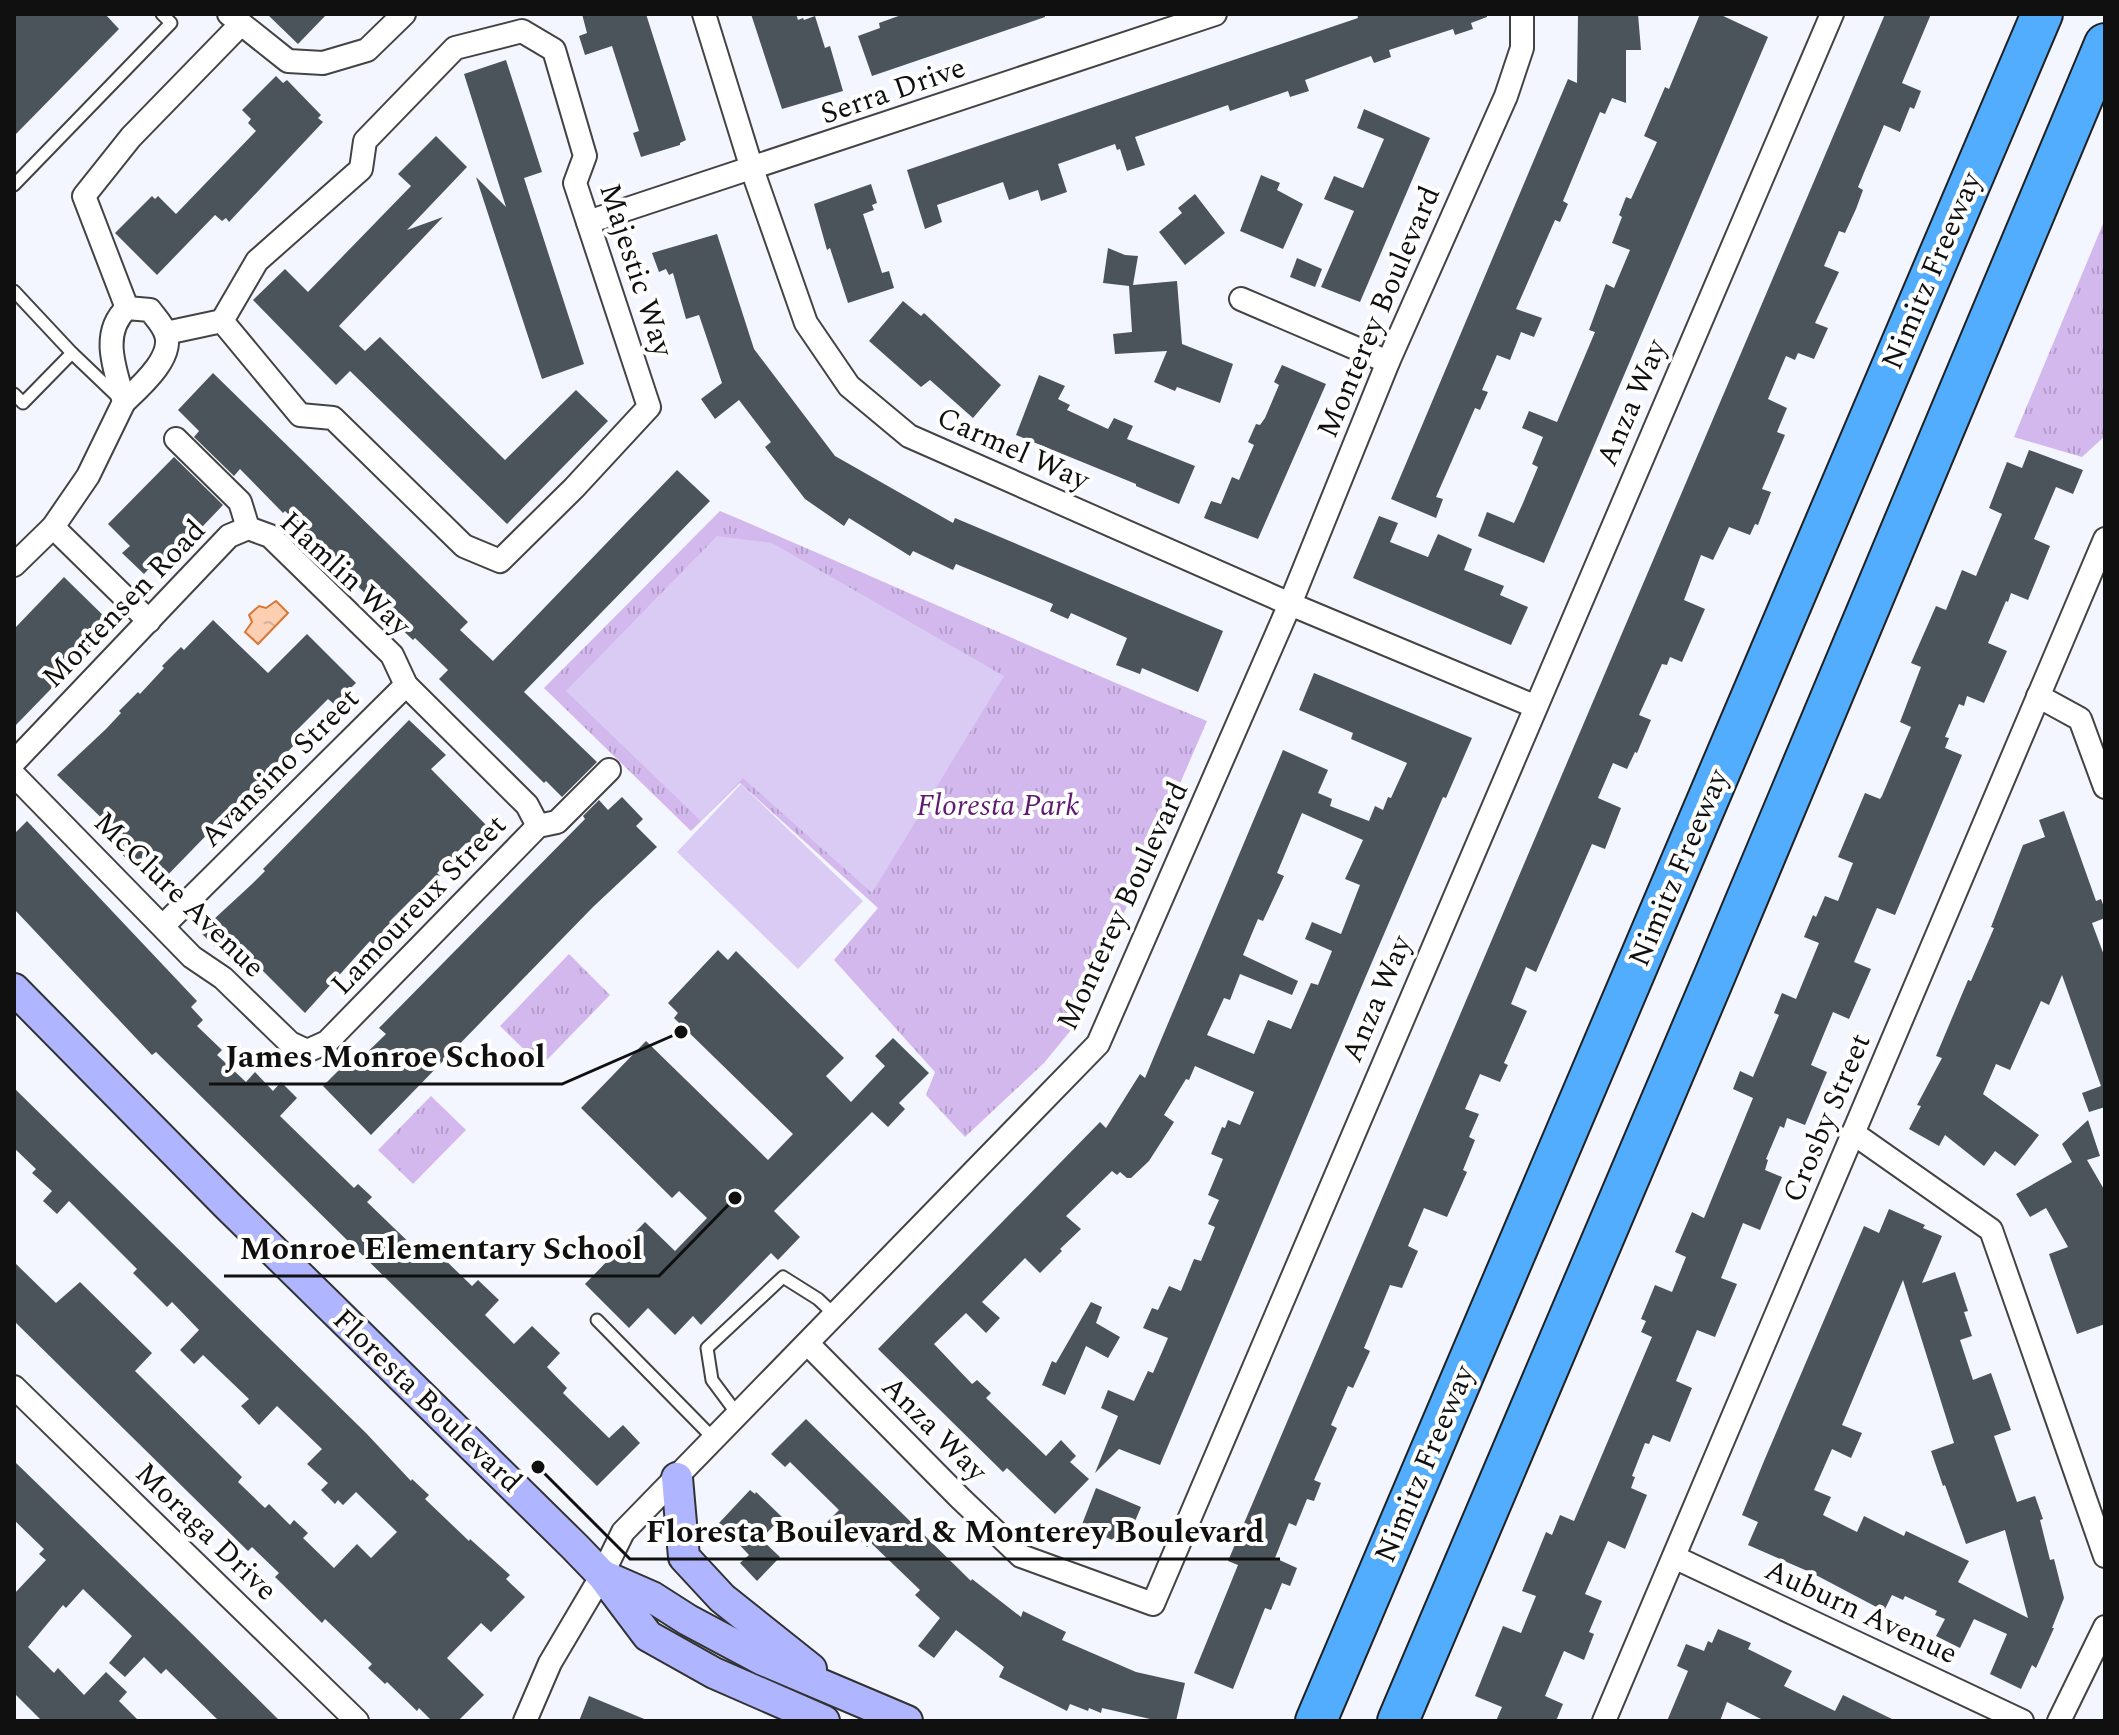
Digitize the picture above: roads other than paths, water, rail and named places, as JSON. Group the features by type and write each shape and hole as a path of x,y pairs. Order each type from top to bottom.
{"highway":[{"name":"Nimitz Freeway","path":"1316,1721 2042,14"},
{"path":"1398,1721 2105,44"}],"street":[{"path":"127,308 84,196 131,137 235,20 288,61 323,63 367,50 404,14"},
{"name":"Carmel Way","path":"704,14 752,169 806,323 849,386 909,436 1290,604 1534,706"},
{"name":"Serra Drive","path":"588,222 1215,14"},
{"name":"Monterey Boulevard","path":"525,1721 550,1663 602,1575 623,1532 1098,1044 1290,604 1388,362 1506,96 1522,48 1522,14"},
{"name":"Anza Way","path":"808,1344 1021,1556 1153,1604 1832,14"},
{"name":"Majestic Way","path":"522,31 554,50 585,156 575,183 588,222 649,407 574,488 500,561 464,546 333,418 300,415 222,321 257,261 361,169 365,141 455,48 522,31"},
{"path":"1241,299 1388,362"},
{"path":"14,565 53,527 88,476 124,402 151,375 168,349 166,333 150,310 127,308 118,316 109,346 124,402"},
{"path":"166,333 222,321"},
{"name":"Hamlin Way","path":"176,439 240,502 248,528 270,536 392,655 406,685 527,805 538,826"},
{"path":"53,527 149,621"},
{"name":"Mortensen Road","path":"14,762 229,536 248,528"},
{"name":"Crosby Street","path":"1604,1721 2105,539"},
{"name":"Avansino Street","path":"163,926 406,685"},
{"path":"2038,696 2080,719 2105,787"},
{"name":"Lamoureux Street","path":"307,1051 327,1042 538,826 557,822 609,770"},
{"name":"McClure Avenue","path":"14,775 192,957 223,978 290,1043 307,1051"},
{"name":"Floresta Boulevard","path":"14,989 238,1216 602,1575 648,1636 714,1673 824,1721"},
{"path":"1853,1133 1991,1230 2105,1556"},
{"name":"Moraga Drive","path":"14,1387 357,1721"},
{"path":"677,1478 684,1557 722,1598 840,1693"},
{"name":"Auburn Avenue","path":"1674,1557 2022,1721"},
{"name":"Floresta Boulevard","path":"602,1575 652,1597 763,1660 907,1721"},
{"path":"2059,1721 2105,1627"}],"lane":[{"path":"14,185 171,23 162,14"},
{"path":"14,291 72,353 124,402"},
{"path":"14,394 23,403 72,353"},
{"path":"738,1415 712,1380 707,1348 783,1277 818,1299 836,1315"},
{"path":"597,1320 714,1439"}],"water":[{"path":"276,601 288,613 258,644 245,632 252,622 249,615 259,606 266,608"}],"place":[{"name":"James Monroe School","path":"681,1032"},
{"name":"Monroe Elementary School","path":"735,1198"},
{"name":"Floresta Boulevard & Monterey Boulevard","path":"538,1467"}],"park label":[{"name":"Floresta Park","path":"998,806"}]}
